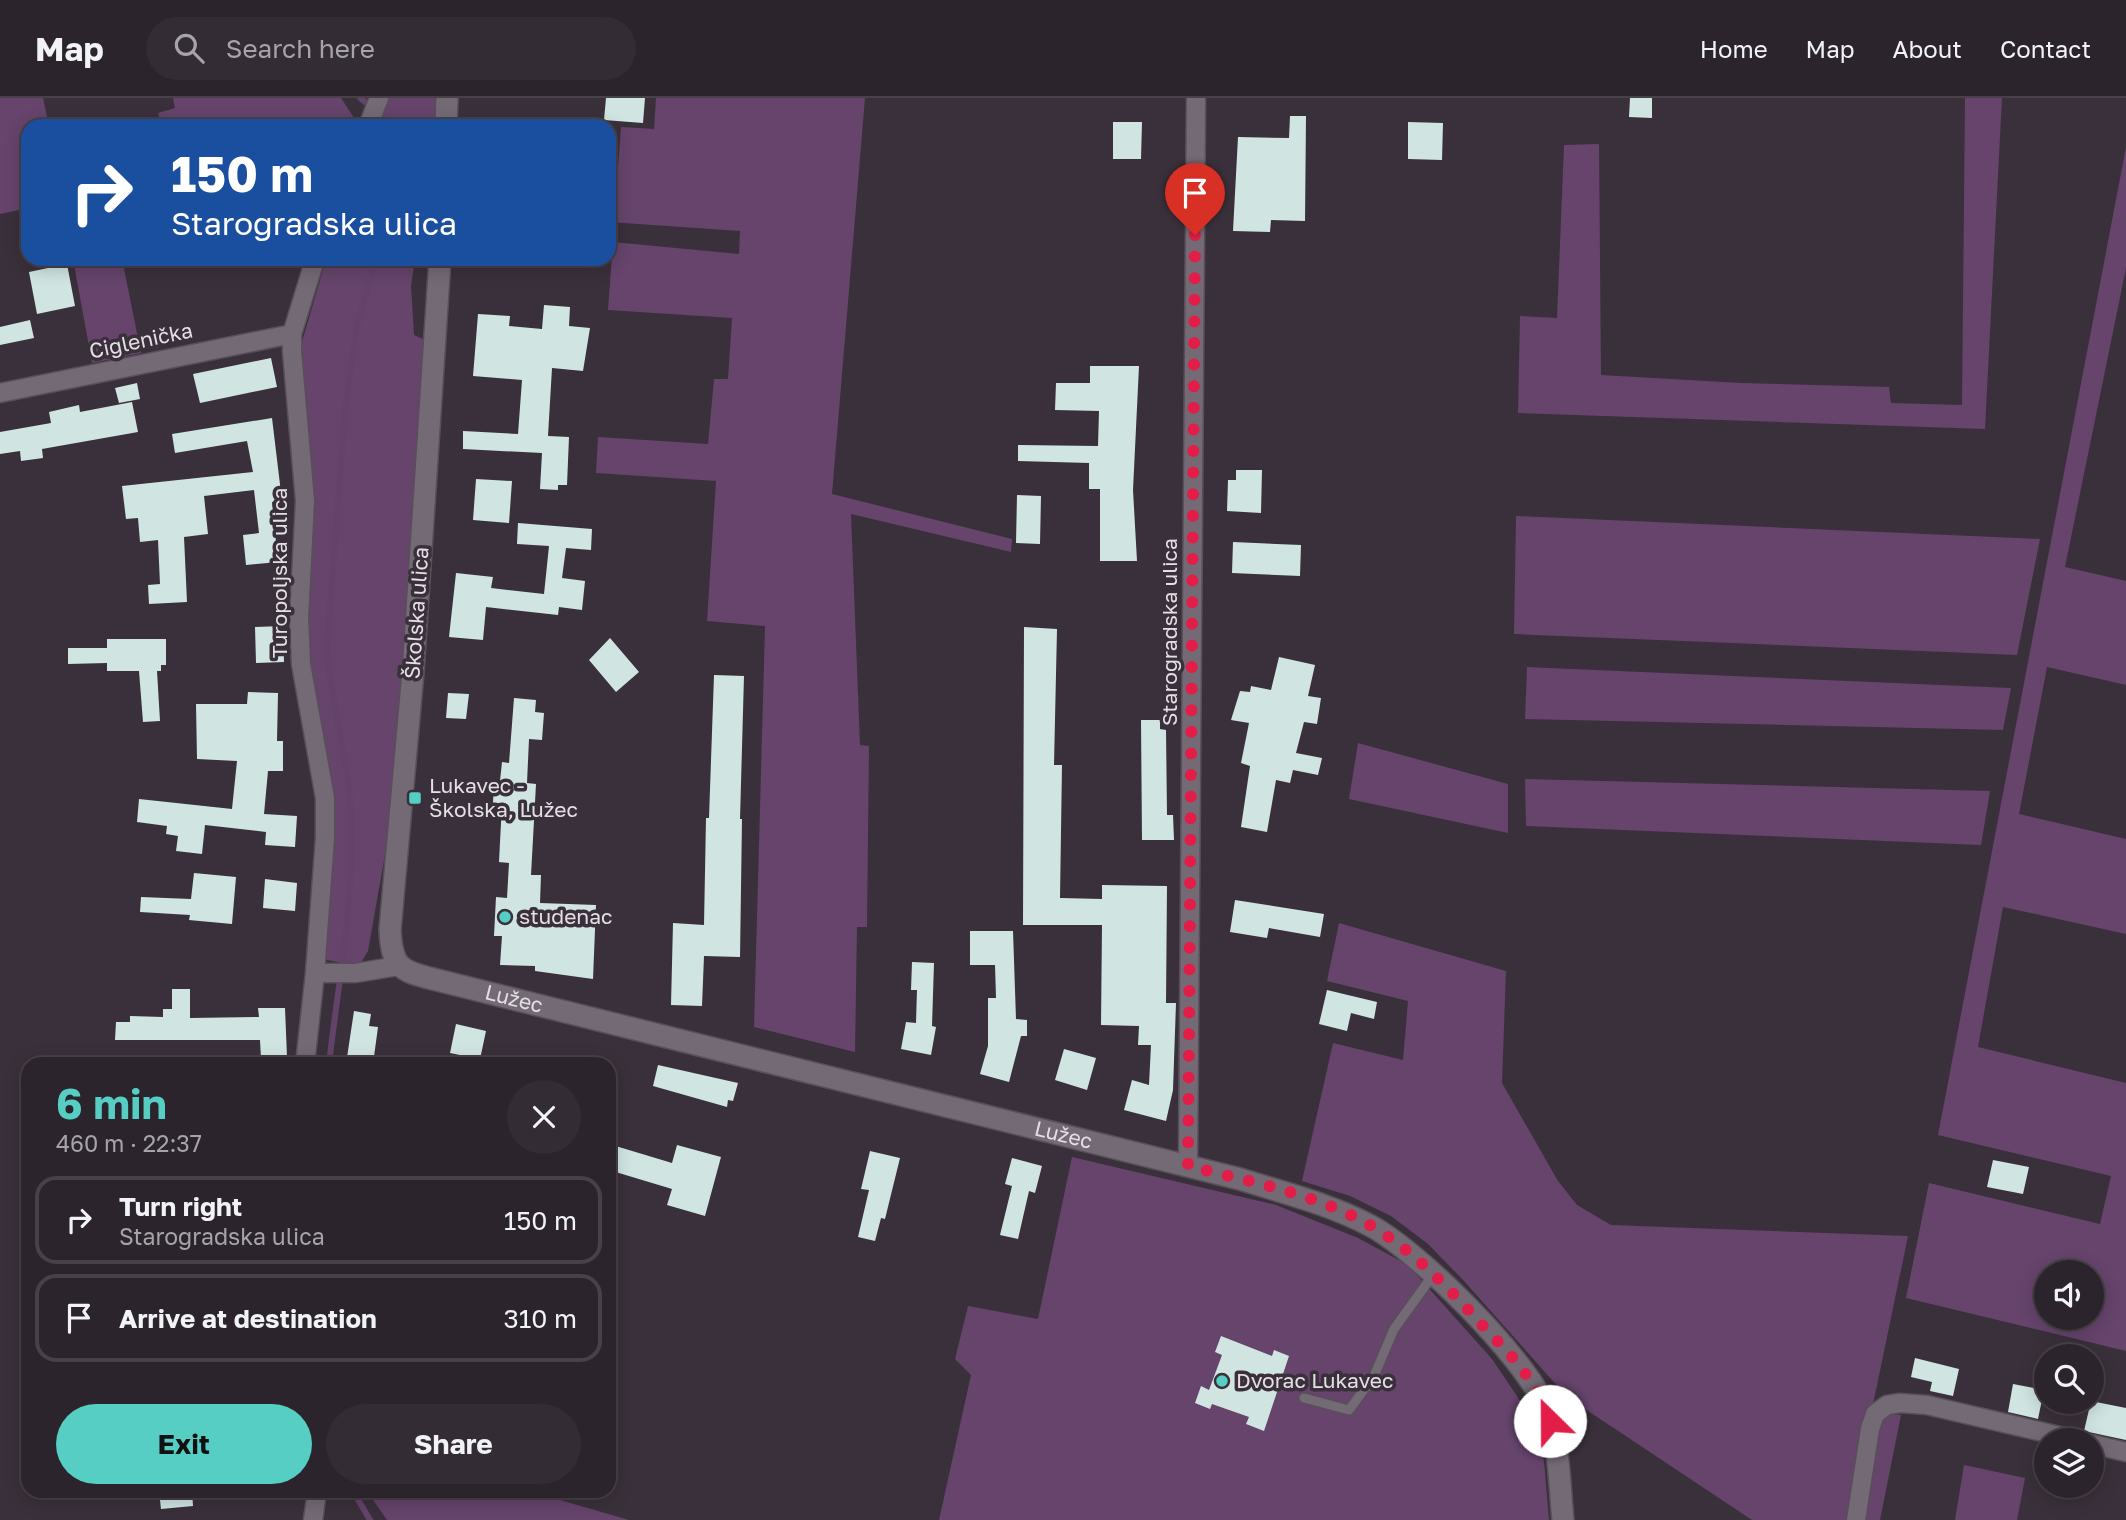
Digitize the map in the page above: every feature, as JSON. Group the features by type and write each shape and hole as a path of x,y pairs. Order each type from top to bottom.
{"street":[{"path":"371,119 379,98"},
{"path":"446,119 447,98"},
{"name":"Starogradska ulica","path":"1188,1166 1196,98"},
{"name":"Turopoljska ulica","path":"306,1057 322,974 325,798 301,664 299,618 305,500 292,334 312,266"},
{"name":"Školska ulica","path":"398,966 391,950 390,930 414,659 440,266"},
{"name":"Ciglenička","path":"0,393 292,334"},
{"path":"322,974 356,973 398,966"},
{"name":"Lužec","path":"398,966 422,976 1188,1166 1341,1212 1394,1241 1433,1275 1513,1357 1532,1381 1545,1406 1555,1437 1563,1520"},
{"path":"1856,1520 1870,1429 1875,1414 1887,1405 1927,1405 2034,1430"},
{"path":"2104,1447 2126,1452"},
{"path":"313,1520 316,1498"}],"lane":[{"path":"1304,1398 1349,1410 1374,1376 1394,1329 1433,1275"}],"shaded area":[{"path":"0,98 43,98 48,119 21,119 21,210 0,214"},
{"path":"173,98 341,98 355,119 160,119 158,113 175,108"},
{"path":"387,98 439,98 438,119 378,119"},
{"path":"656,98 865,98 832,494 1012,539 1011,552 851,514 860,745 869,746 867,927 857,927 855,1052 754,1027 765,626 707,621 716,481 596,473 598,437 708,444 714,379 728,379 732,318 608,310 611,266 616,266 616,242 739,254 740,231 616,222 616,181 621,127 654,129"},
{"path":"1965,98 2002,98 1985,429 1518,413 1520,316 1557,318 1564,145 1599,144 1601,375 1741,383 1889,387 1891,403 1962,405"},
{"path":"2126,147 2126,268 2065,567 2126,581 2126,685 2047,667 2019,814 2126,839 2126,934 2003,907 1978,1047 2126,1083 2126,1351 2039,1330 2104,1330 2104,1260 2034,1260 2034,1329 1906,1298 1929,1183 2100,1224 2111,1176 1938,1135"},
{"path":"74,266 123,266 141,353 92,363"},
{"path":"324,266 414,266 411,286 414,335 430,342 386,849 368,951 359,966 322,959 332,864 306,649 312,551 311,479 300,382 302,342"},
{"path":"1516,516 2040,539 2017,655 1514,634"},
{"path":"1527,667 2011,688 2003,730 1525,719"},
{"path":"1358,743 1508,784 1508,833 1349,799"},
{"path":"1525,779 1990,791 1981,845 1526,826"},
{"path":"1339,923 1506,971 1502,1083 1558,1181 1577,1205 1611,1225 1908,1236 1849,1520 1752,1520 1567,1397 1464,1281 1428,1244 1391,1216 1350,1196 1302,1181 1333,1043 1403,1060 1408,1001 1327,981"},
{"path":"1072,1157 1276,1205 1358,1238 1408,1265 1492,1359 1519,1399 1544,1461 1549,1520 939,1520 971,1375 955,1359 968,1306 1038,1319"},
{"path":"1884,1413 1901,1415 1880,1520 1860,1520 1877,1426"},
{"path":"1964,1465 2025,1478 2017,1520 1955,1520"},
{"path":"372,1498 553,1498 629,1520 387,1520"}],"building":[{"path":"606,98 645,98 643,123 604,119"},
{"path":"1630,98 1652,98 1652,118 1629,117"},
{"path":"1290,116 1306,116 1305,221 1271,220 1270,232 1233,231 1238,137 1289,138"},
{"path":"1113,122 1142,122 1141,159 1113,159"},
{"path":"1408,122 1443,123 1442,160 1408,159"},
{"path":"67,266 75,306 37,314 29,272"},
{"path":"544,305 570,307 569,326 590,328 583,371 552,368 548,436 569,437 567,485 558,485 558,490 540,489 542,453 463,449 463,431 518,434 522,380 473,376 478,314 510,316 509,326 542,329"},
{"path":"30,320 34,338 0,345 0,327"},
{"path":"271,358 277,387 200,403 193,374"},
{"path":"1090,366 1139,366 1133,490 1137,561 1100,561 1100,489 1089,489 1089,463 1018,461 1018,445 1098,446 1099,411 1055,410 1056,383 1090,383"},
{"path":"137,383 140,399 119,403 115,388"},
{"path":"132,402 138,432 42,449 43,458 21,461 20,451 0,454 0,432 51,423 49,412 79,405 80,412"},
{"path":"272,418 282,501 272,502 278,562 246,565 243,535 259,533 254,490 204,496 208,534 184,537 187,602 149,604 148,585 160,584 158,540 140,542 138,518 126,519 122,486 253,472 247,441 175,453 172,434"},
{"path":"1236,470 1262,470 1261,513 1227,511 1228,480 1236,480"},
{"path":"476,479 512,481 509,523 473,520"},
{"path":"1017,495 1041,496 1040,544 1016,543"},
{"path":"518,523 592,529 591,550 566,548 562,578 585,581 582,610 559,607 558,615 486,607 483,640 449,637 456,573 493,577 491,588 544,594 549,546 517,544"},
{"path":"1233,542 1301,545 1300,576 1232,573"},
{"path":"283,626 284,662 256,663 255,627"},
{"path":"1024,627 1057,629 1054,765 1062,765 1060,898 1102,899 1102,885 1167,886 1166,1003 1176,1003 1173,1090 1166,1121 1124,1110 1132,1080 1149,1085 1151,1045 1138,1045 1139,1026 1101,1025 1102,925 1023,925"},
{"path":"610,638 639,672 616,692 589,660"},
{"path":"107,639 166,639 166,665 161,665 161,671 157,671 160,721 143,722 139,671 107,671 107,663 68,664 68,648 107,648"},
{"path":"1279,657 1315,665 1308,696 1321,698 1317,724 1304,722 1296,753 1322,758 1318,775 1293,770 1290,783 1276,780 1267,832 1241,827 1250,766 1241,763 1249,723 1231,720 1240,691 1250,692 1251,686 1271,690"},
{"path":"714,675 744,676 740,957 704,956 702,1006 671,1005 673,923 704,925 706,818 709,818"},
{"path":"248,692 278,693 277,741 283,741 283,771 268,771 264,814 297,816 295,847 265,845 266,832 205,825 202,854 176,851 178,836 166,834 167,826 137,822 139,799 232,809 237,761 197,759 196,704 247,704"},
{"path":"448,693 469,694 466,719 446,718"},
{"path":"514,698 536,700 535,712 544,713 542,740 529,739 527,783 536,784 531,875 541,875 540,903 596,905 593,979 535,971 535,966 500,965 502,936 494,936 496,897 507,898 509,863 499,862 502,803 493,803 494,781 500,781 502,762 509,763"},
{"path":"1141,720 1160,720 1160,729 1166,730 1167,815 1173,815 1174,840 1142,840"},
{"path":"194,873 236,877 232,924 189,920 190,915 140,912 141,897 191,899"},
{"path":"265,879 297,883 295,911 263,908"},
{"path":"1235,900 1324,914 1320,937 1269,928 1267,938 1230,932"},
{"path":"970,931 1013,931 1016,1019 1027,1020 1027,1036 1021,1036 1009,1082 980,1074 988,1046 988,998 996,998 995,965 970,965"},
{"path":"912,962 934,963 932,1026 936,1027 931,1055 901,1049 906,1022 916,1023 917,990 911,990"},
{"path":"172,989 190,989 190,1018 259,1017 258,1008 285,1008 287,1057 261,1057 260,1040 115,1040 116,1022 130,1022 130,1016 163,1017 163,1009 172,1009"},
{"path":"1327,990 1377,1002 1374,1019 1351,1013 1347,1031 1319,1024"},
{"path":"354,1011 371,1014 369,1026 378,1027 374,1057 347,1057"},
{"path":"456,1024 486,1031 480,1057 460,1057 450,1053"},
{"path":"1064,1049 1096,1058 1087,1090 1055,1080"},
{"path":"658,1065 738,1083 733,1101 728,1100 727,1107 653,1086"},
{"path":"677,1145 721,1157 705,1216 667,1205 672,1189 616,1172 616,1146 672,1163"},
{"path":"870,1151 900,1158 885,1219 881,1218 875,1241 858,1237 869,1190 861,1189"},
{"path":"1012,1158 1042,1166 1035,1193 1029,1191 1018,1239 1000,1235 1012,1186 1005,1184"},
{"path":"1993,1160 2029,1167 2023,1194 1987,1187"},
{"name":"Dvorac Lukavec","path":"1221,1336 1272,1356 1274,1350 1289,1356 1264,1431 1246,1424 1249,1417 1212,1404 1210,1409 1195,1403 1201,1386 1209,1390 1222,1355 1215,1352"},
{"path":"1915,1358 1959,1369 1953,1396 1930,1391 1932,1382 1911,1377"},
{"path":"2013,1384 2034,1388 2034,1414 2039,1414 2038,1419 2008,1412"},
{"path":"2104,1404 2126,1408 2126,1440 2104,1435 2104,1428 2085,1428 2088,1414 2104,1414"},
{"path":"160,1498 192,1498 193,1506 161,1509"}],"waterway":[{"path":"360,98 386,119"},
{"path":"330,1057 346,931 352,832 348,780 327,646 345,412 356,329 374,266"},
{"path":"357,1498 370,1520"}],"place":[{"name":"Lukavec - Školska, Lužec","path":"415,798"},
{"name":"studenac","path":"505,917"},
{"name":"Dvorac Lukavec","path":"1222,1381"}],"route":[{"path":"1195,235 1188,1166 1240,1179 1341,1212 1394,1241 1465,1306 1513,1357 1532,1381 1550,1421"}]}
